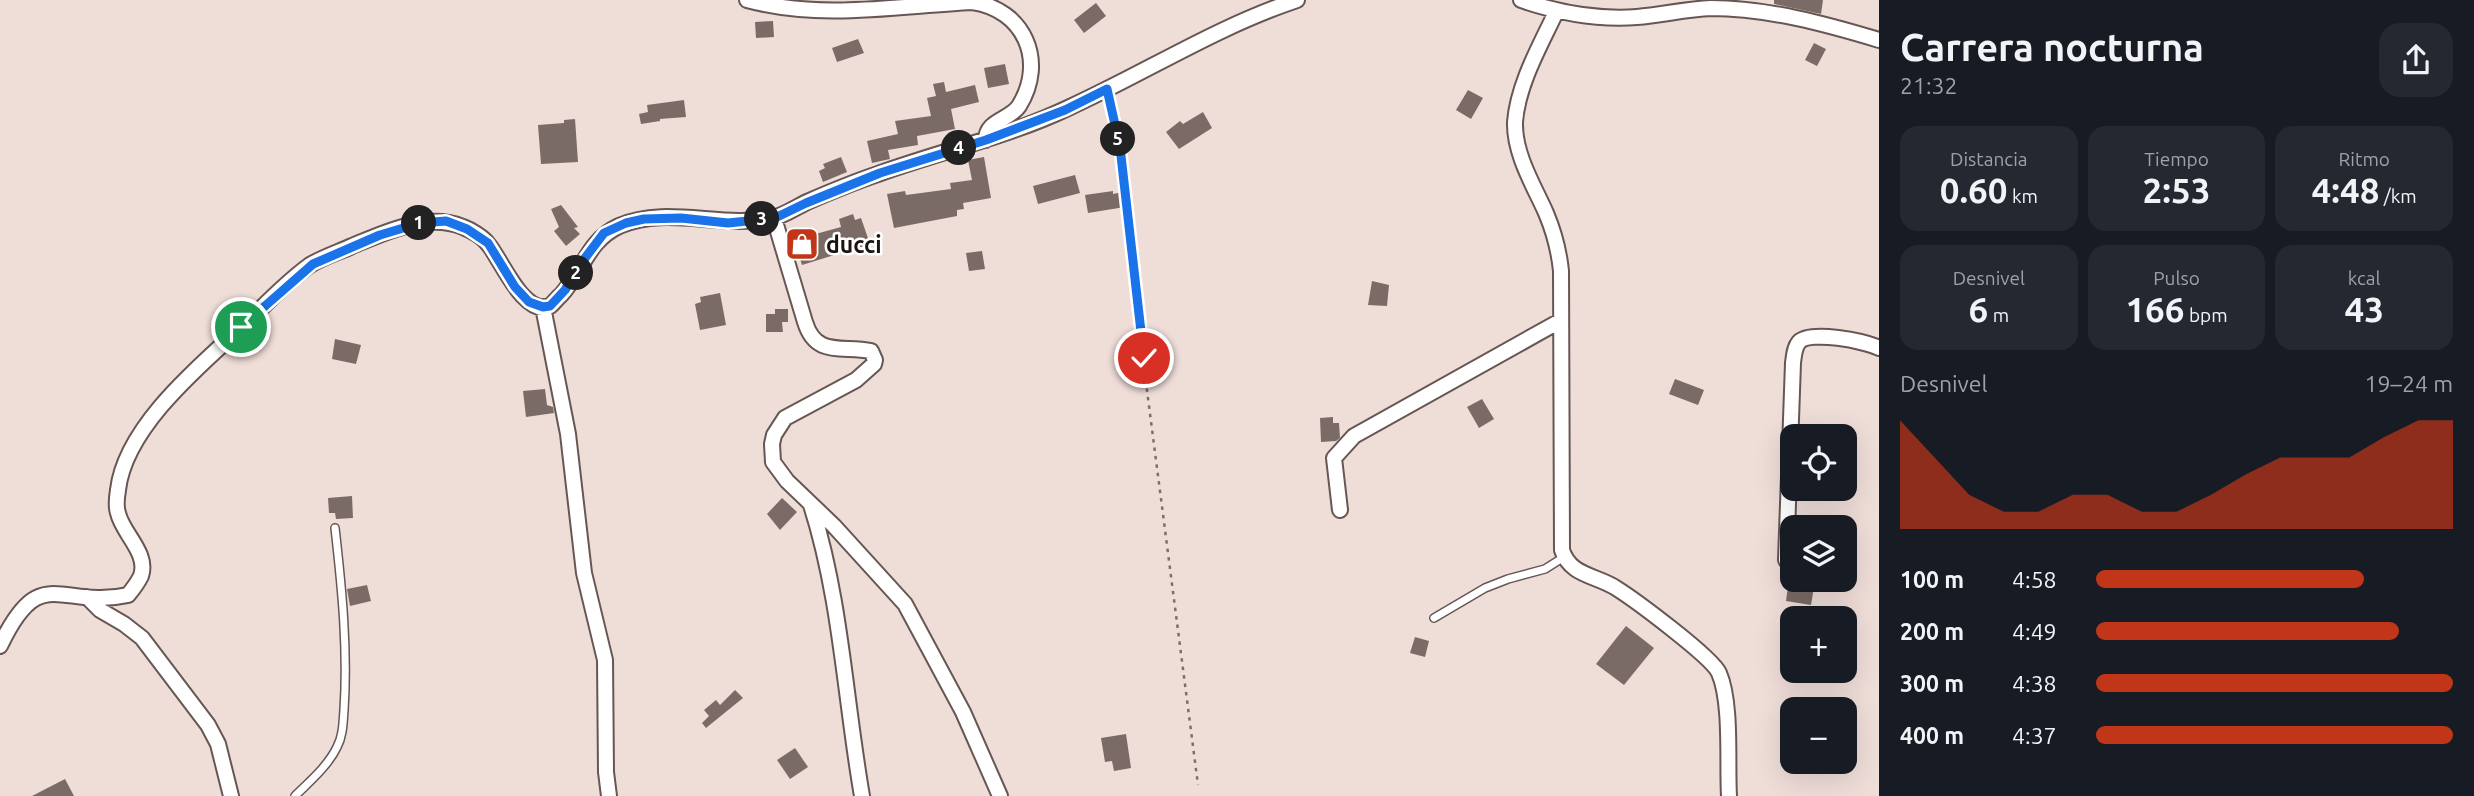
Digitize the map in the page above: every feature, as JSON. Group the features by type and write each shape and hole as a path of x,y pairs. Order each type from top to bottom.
{"street":[{"path":"747,0 770,6 828,12 972,2 982,3 1002,12 1025,36 1030,47 1031,69 1026,90 1017,109 991,126 986,140"},
{"path":"0,646 19,612 33,598 47,593 111,598 128,595 140,578 143,564 118,513 118,488 124,466 140,434 175,390 313,264 380,235 420,223 446,221 467,229 488,243 515,287 529,302 543,307 550,306 565,290 604,233 626,223 644,219 681,218 728,223 775,218 880,173 986,140 1065,110 1228,26 1297,0"},
{"path":"1521,0 1556,12 1597,17 1636,18 1709,8 1741,9 1879,40"},
{"path":"1556,12 1523,88 1515,122 1519,148 1554,232 1559,252 1560,537 1564,558 1579,572 1617,589 1704,655 1718,670 1727,714 1729,796"},
{"path":"775,218 804,322 811,335 829,348 870,351 875,360 856,380 785,418 777,429 772,444 773,462 905,604 963,712 1000,796"},
{"path":"543,307 568,434 584,573 605,660 606,772 609,796"},
{"path":"1340,510 1334,458 1354,436 1560,321"},
{"path":"1788,515 1793,363 1796,347 1808,336 1859,340 1879,348"},
{"path":"811,503 825,547 838,619 851,733 862,796"},
{"path":"87,597 100,610 142,638 208,725 218,744 231,796"}],"lane":[{"path":"295,796 318,774 342,735 345,696 344,611 335,528"},
{"path":"1434,618 1485,588 1545,569 1564,558"}],"path":[{"path":"1107,89 1122,159 1134,290 1198,785"}],"building":[{"path":"1774,0 1823,0 1821,14 1774,4"},
{"path":"1096,3 1106,16 1084,33 1074,20"},
{"path":"773,21 774,37 756,38 755,22"},
{"path":"858,39 864,53 837,62 832,48"},
{"path":"1814,43 1826,49 1817,66 1805,60"},
{"path":"1005,64 1009,84 988,88 984,68"},
{"path":"944,82 946,92 975,85 979,102 951,109 955,129 917,136 918,145 888,150 890,159 872,163 867,141 898,134 895,121 931,116 927,98 936,96 933,84"},
{"path":"1468,90 1483,98 1471,119 1456,110"},
{"path":"684,100 686,117 641,124 639,114 648,112 647,105"},
{"path":"1203,112 1212,128 1179,149 1166,132 1180,121 1183,124"},
{"path":"575,119 578,162 541,164 538,125 564,123 564,120"},
{"path":"841,157 847,172 823,182 819,171 825,168 823,164"},
{"path":"984,157 991,198 963,203 964,209 957,210 957,216 894,228 887,194 905,191 906,195 951,189 950,183 972,180 968,160"},
{"path":"1075,175 1080,193 1038,204 1033,186"},
{"path":"1113,191 1113,194 1123,192 1125,207 1088,213 1085,195"},
{"path":"561,205 578,227 574,228 580,234 566,246 554,231 559,227 551,209"},
{"path":"853,214 855,220 861,218 870,244 802,265 794,240 841,227 839,219"},
{"path":"982,251 985,269 969,271 966,253"},
{"path":"1372,281 1389,285 1387,306 1368,305"},
{"path":"720,293 726,325 700,330 695,304 701,302 700,297"},
{"path":"775,309 788,309 788,322 782,322 783,332 766,332 766,314 775,314"},
{"path":"335,339 361,345 356,364 332,359"},
{"path":"1675,379 1704,390 1698,405 1669,394"},
{"path":"545,389 547,405 553,407 554,413 526,417 523,391"},
{"path":"1482,399 1494,419 1479,428 1467,407"},
{"path":"1333,417 1333,423 1339,423 1340,438 1336,441 1321,442 1320,418"},
{"path":"352,496 353,518 336,519 335,513 329,513 328,498"},
{"path":"782,498 797,512 780,530 767,514"},
{"path":"367,585 371,601 350,606 347,589"},
{"path":"1787,592 1813,592 1811,605 1786,601"},
{"path":"1626,626 1654,648 1624,685 1596,664"},
{"path":"1415,637 1429,641 1425,657 1410,653"},
{"path":"735,690 743,698 706,728 702,723 709,716 704,710 716,700 720,705"},
{"path":"1126,734 1131,768 1114,771 1112,761 1105,762 1101,738"},
{"path":"795,748 808,767 790,779 777,760"},
{"path":"65,779 74,796 32,796"}],"place":[{"name":"ducci","path":"802,244"}],"route":[{"path":"241,327 313,264 380,235 420,223 446,221 467,229 488,243 515,287 529,302 543,307 550,306 565,290 604,233 626,223 644,219 681,218 728,223 775,218 880,173 986,140 1065,110 1107,89 1120,147 1134,290 1144,358"}]}
